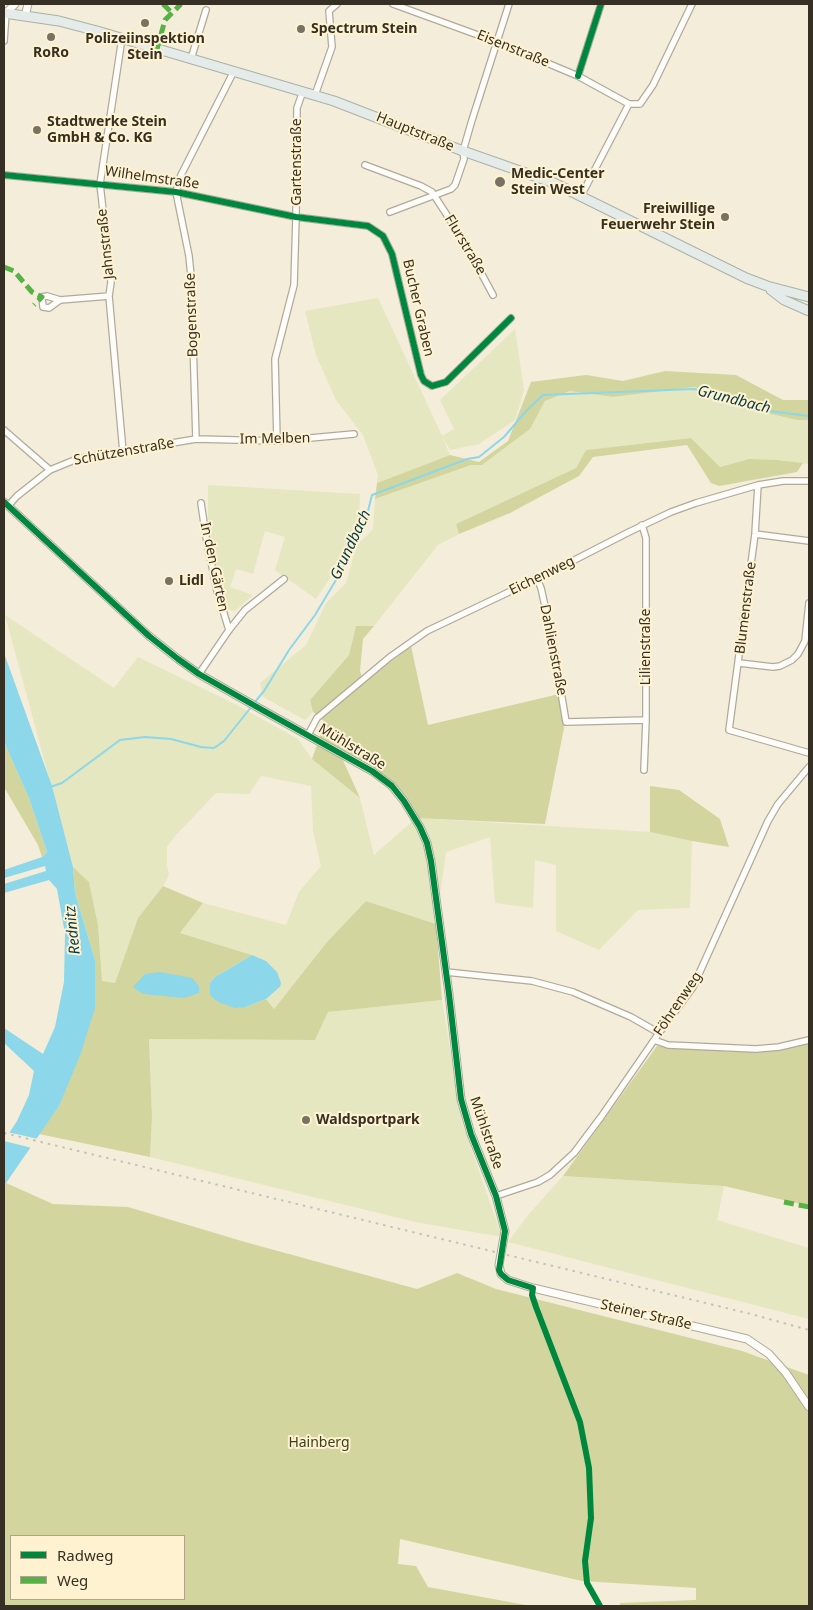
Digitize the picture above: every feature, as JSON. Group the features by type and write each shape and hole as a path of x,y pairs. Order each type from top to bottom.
{"main road":[{"name":"Hauptstraße","path":"5,13 59,21 315,95 554,183 724,268 767,286 809,297"},
{"path":"767,286 784,300 809,311"}],"street":[{"path":"4,41 5,13 15,4"},
{"path":"25,16 28,4"},
{"path":"315,95 332,47 329,11 337,4"},
{"name":"Eisenstraße","path":"393,4 496,42 578,76 629,104"},
{"path":"390,212 435,196 451,189 455,185 464,159 463,151 508,4"},
{"path":"578,76 601,4"},
{"path":"581,196 629,104 640,104 653,85 692,4"},
{"path":"191,59 206,10"},
{"name":"Jahnstraße","path":"122,38 100,184 111,282 109,296 123,452"},
{"path":"176,192 181,175 234,71"},
{"name":"Gartenstraße","path":"277,441 275,359 294,285 297,108 303,91"},
{"path":"365,165 421,186 430,190 435,196"},
{"name":"Wilhelmstraße","path":"4,175 176,192 296,217"},
{"name":"Bogenstraße","path":"176,192 189,256 191,276 196,439"},
{"name":"Flurstraße","path":"435,196 466,243 494,295"},
{"name":"Bucher Graben","path":"296,217 368,226 383,236 392,254 421,375 428,385 436,386 446,382 511,318"},
{"path":"60,300 109,296"},
{"path":"4,430 50,470"},
{"name":"Im Melben","path":"196,439 277,441 354,434"},
{"name":"Schützenstraße","path":"6,504 50,470 77,459 196,439"},
{"name":"Eichenweg","path":"308,735 318,718 410,642 427,631 537,579 642,526 696,503 758,485 809,481"},
{"name":"Blumenstraße","path":"758,485 739,663 729,730 809,753"},
{"name":"In den Gärten","path":"201,503 215,581 229,630"},
{"name":"Mühlstraße","path":"6,504 149,636 199,674 372,771 392,786 404,801 427,843 446,972 461,1099 471,1134 496,1196 505,1231"},
{"name":"Lilienstraße","path":"642,526 646,538 646,720 644,770"},
{"path":"754,534 809,541"},
{"path":"199,674 245,610 284,579"},
{"name":"Dahlienstraße","path":"537,579 552,638 566,722 646,720"},
{"path":"739,663 772,667 780,666 792,660 798,654 805,641 809,603"},
{"name":"Föhrenweg","path":"496,1196 538,1182 559,1168 574,1153 602,1117 654,1040 693,987 768,821 778,804 809,767"},
{"path":"446,972 532,981 573,992 631,1017 659,1033"},
{"path":"654,1040 668,1045 756,1049 779,1047 809,1040"},
{"name":"Steiner Straße","path":"505,1231 499,1265 501,1274 508,1280 533,1288 747,1339 769,1354 786,1372 809,1407"}],"green space":[{"path":"378,298 450,455 377,483 378,475 363,435 336,400 316,355 305,311"},
{"path":"515,329 524,390 515,420 479,444 450,450 442,436 454,429 440,400"},
{"path":"665,371 736,375 783,400 809,400 809,420 797,420 758,411 730,397 694,387 613,397 570,391 545,401 530,429 482,465 471,465 375,499 377,483 450,455 479,462 508,441 531,382 586,375 623,381"},
{"path":"694,387 730,397 758,411 797,420 809,420 809,464 749,459 720,467 691,438 586,450 576,468 456,524 459,534 438,545 374,626 356,626 349,655 310,700 313,712 305,720 263,697 260,683 306,645 326,603 346,583 357,545 373,529 375,499 471,465 482,465 530,429 545,401 570,391 613,397"},
{"path":"691,438 720,467 749,459 803,463 797,472 719,486 711,483 687,445 593,457 579,476 510,513 459,534 456,524 576,468 586,450"},
{"path":"208,485 360,494 359,518 349,537 337,568 316,599 275,570 285,537 265,531 253,574 236,569 230,587 253,595 235,611 226,609 208,531"},
{"path":"5,615 114,688 138,657 233,703 298,739 312,759 360,798 374,855 416,818 650,832 692,841 690,908 638,910 599,950 556,931 556,865 535,860 533,908 495,903 490,837 446,852 436,924 366,901 327,942 274,1009 266,999 280,988 266,961 180,933 203,903 286,925 299,892 321,866 313,831 311,786 261,776 249,794 216,793 175,836 167,847 169,875 163,886 138,918 115,983 102,981 98,925 89,882 73,867"},
{"path":"356,626 374,626 363,639 360,671 364,682 411,646 428,725 559,694 564,728 545,824 416,818 373,773 342,758 360,798 312,759 325,722 313,712 310,700 349,655"},
{"path":"4,742 29,798 47,852 42,857 38,845 4,787"},
{"path":"650,786 679,790 720,819 729,847 650,832"},
{"path":"73,867 89,882 98,925 102,981 115,983 138,918 163,886 203,903 180,933 252,955 215,977 210,983 246,1007 266,999 274,1009 327,942 366,901 436,924 442,1000 328,1012 315,1040 149,1039 152,1117 150,1157 39,1134 59,1106 95,960 75,893"},
{"name":"Waldsportpark","path":"442,1000 462,1122 502,1237 415,1222 150,1157 152,1117 149,1039 315,1040 328,1012"},
{"path":"809,1042 809,1206 724,1186 563,1176 657,1046 735,1052 783,1050"},
{"path":"563,1176 724,1186 717,1220 809,1248 809,1319 508,1242 528,1215"},
{"name":"Hainberg","path":"6,1183 53,1204 128,1207 245,1242 417,1289 457,1273 496,1289 742,1351 809,1375 809,1606 620,1606 620,1603 696,1600 696,1588 582,1581 400,1539 398,1564 416,1566 428,1587 531,1606 4,1606 4,1187"}],"water":[{"name":"Rednitz","path":"4,653 52,786 73,867 75,893 95,960 95,1008 81,1053 59,1106 4,1186 4,1141 17,1121 29,1095 34,1071 4,1043 4,1028 43,1054 55,1027 64,982 65,934 57,889 49,880 4,893 4,884 46,871 45,866 4,878 4,870 42,857 47,852 29,798 4,742"},
{"path":"252,955 266,961 277,972 281,983 280,987 266,999 246,1007 235,1008 218,1002 210,995 210,983 215,977"},
{"path":"160,972 192,978 199,986 199,993 184,998 143,994 133,987 145,974"}],"pier":[{"path":"7,1132 38,1139 32,1148 4,1141 4,1136"}],"waterway":[{"name":"Grundbach","path":"255,702 264,691 289,650 315,615 339,575 366,519 372,495 467,459 479,457 504,437 527,410 543,395 694,389 769,411 809,416"},
{"name":"Grundbach","path":"50,787 62,783 120,740 145,737 171,739 201,747 214,748 224,741 252,706"}],"railway":[{"path":"4,1133 751,1314 809,1330"}],"marked path":[{"path":"163,4 172,13"},
{"path":"157,49 165,20 181,4"},
{"path":"4,267 14,271 32,292 42,297 34,305"},
{"path":"784,1202 809,1207"}],"cycle path":[{"path":"578,76 601,4"},
{"path":"4,175 176,192 296,217 368,226 383,236 392,254 421,375 424,381 432,386 446,382 511,318"},
{"path":"4,502 149,636 178,659 199,674 372,771 392,786 420,827 427,843 431,861 461,1099 471,1134 496,1196 505,1231 499,1270 508,1280 533,1288 532,1295 536,1307 580,1422 589,1468 591,1518 585,1561 587,1583 600,1606"}],"place":[{"name":"Polizeiinspektion Stein","path":"145,23"},
{"name":"Spectrum Stein","path":"301,29"},
{"name":"RoRo","path":"51,37"},
{"name":"Stadtwerke Stein GmbH & Co. KG","path":"37,130"},
{"name":"Medic-Center Stein West","path":"500,182"},
{"name":"Freiwillige Feuerwehr Stein","path":"725,217"},
{"name":"Lidl","path":"169,581"},
{"name":"Waldsportpark","path":"306,1120"}]}
